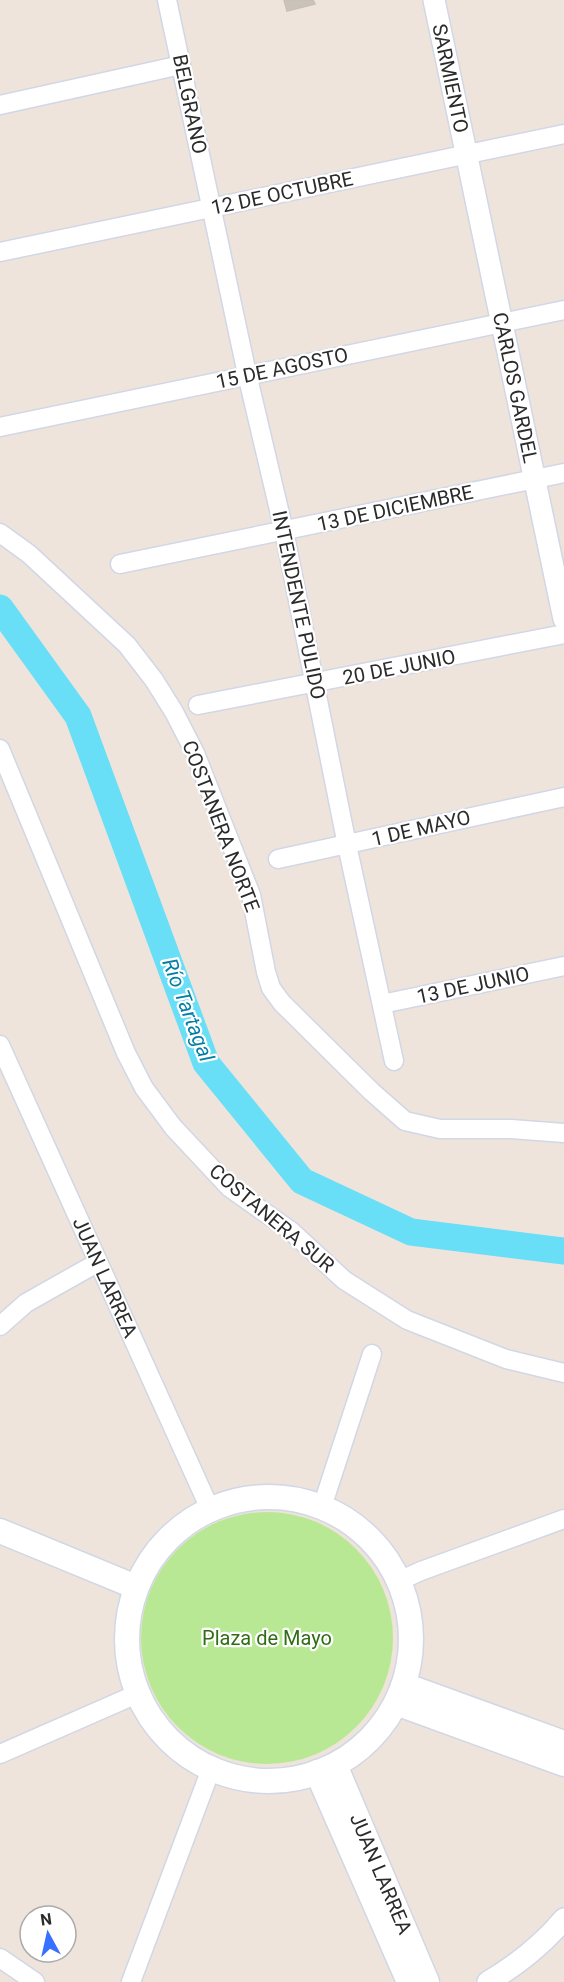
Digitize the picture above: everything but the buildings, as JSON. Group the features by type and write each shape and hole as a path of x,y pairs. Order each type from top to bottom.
{"main road":[{"path":"285,1497 322,1507 354,1524 380,1550 399,1581 410,1615 411,1639 411,1650 400,1694 374,1734 360,1748 326,1769 282,1780 264,1780 246,1779 211,1769 180,1751 163,1734 155,1725 137,1694 127,1659 127,1622 136,1587 153,1555 179,1528 210,1509 247,1498 285,1497"},
{"path":"0,1531 136,1587"},
{"path":"400,1694 564,1743"},
{"path":"400,1694 564,1764"},
{"name":"JUAN LARREA","path":"326,1769 409,1982"},
{"name":"JUAN LARREA","path":"326,1769 427,1982"}],"street":[{"name":"BELGRANO","path":"167,0 212,207"},
{"name":"SARMIENTO","path":"434,0 467,155"},
{"path":"0,105 181,65"},
{"name":"12 DE OCTUBRE","path":"0,252 564,134"},
{"name":"CARLOS GARDEL","path":"467,155 564,619"},
{"name":"INTENDENTE PULIDO","path":"212,207 247,374 284,531 347,845 394,1061"},
{"name":"15 DE AGOSTO","path":"0,427 564,310"},
{"name":"13 DE DICIEMBRE","path":"120,564 564,473"},
{"name":"COSTANERA NORTE","path":"0,533 29,554 127,645 154,680 174,712 195,753 252,895 266,972 271,988 282,1003 372,1092 405,1121 440,1130 512,1129 564,1133"},
{"name":"20 DE JUNIO","path":"198,705 564,634"},
{"name":"COSTANERA SUR","path":"0,749 126,1053 144,1088 173,1127 230,1188 291,1231 345,1280 379,1304 407,1320 506,1359 564,1373"},
{"name":"1 DE MAYO","path":"278,859 564,796"},
{"name":"13 DE JUNIO","path":"382,1004 564,966"},
{"name":"JUAN LARREA","path":"0,1045 210,1509"},
{"path":"0,1326 27,1303 98,1263"},
{"path":"322,1507 372,1354"},
{"path":"399,1581 421,1570 564,1519"},
{"path":"0,1754 137,1694"},
{"path":"131,1982 211,1769"},
{"path":"488,1982 504,1973 556,1929 564,1919"},
{"path":"0,1958 35,1982"}],"green space":[{"name":"Plaza de Mayo","path":"267,1512 292,1515 315,1522 337,1534 356,1549 371,1568 383,1590 390,1613 393,1638 390,1663 383,1686 371,1708 356,1727 337,1742 315,1754 292,1761 267,1764 242,1761 219,1754 197,1742 178,1727 163,1708 151,1686 144,1663 141,1638 144,1613 151,1590 163,1568 178,1549 197,1534 219,1522 242,1515"}],"waterway":[{"name":"Río Tartagal","path":"0,608 78,716 206,1063 302,1181 411,1232 564,1251"}]}
